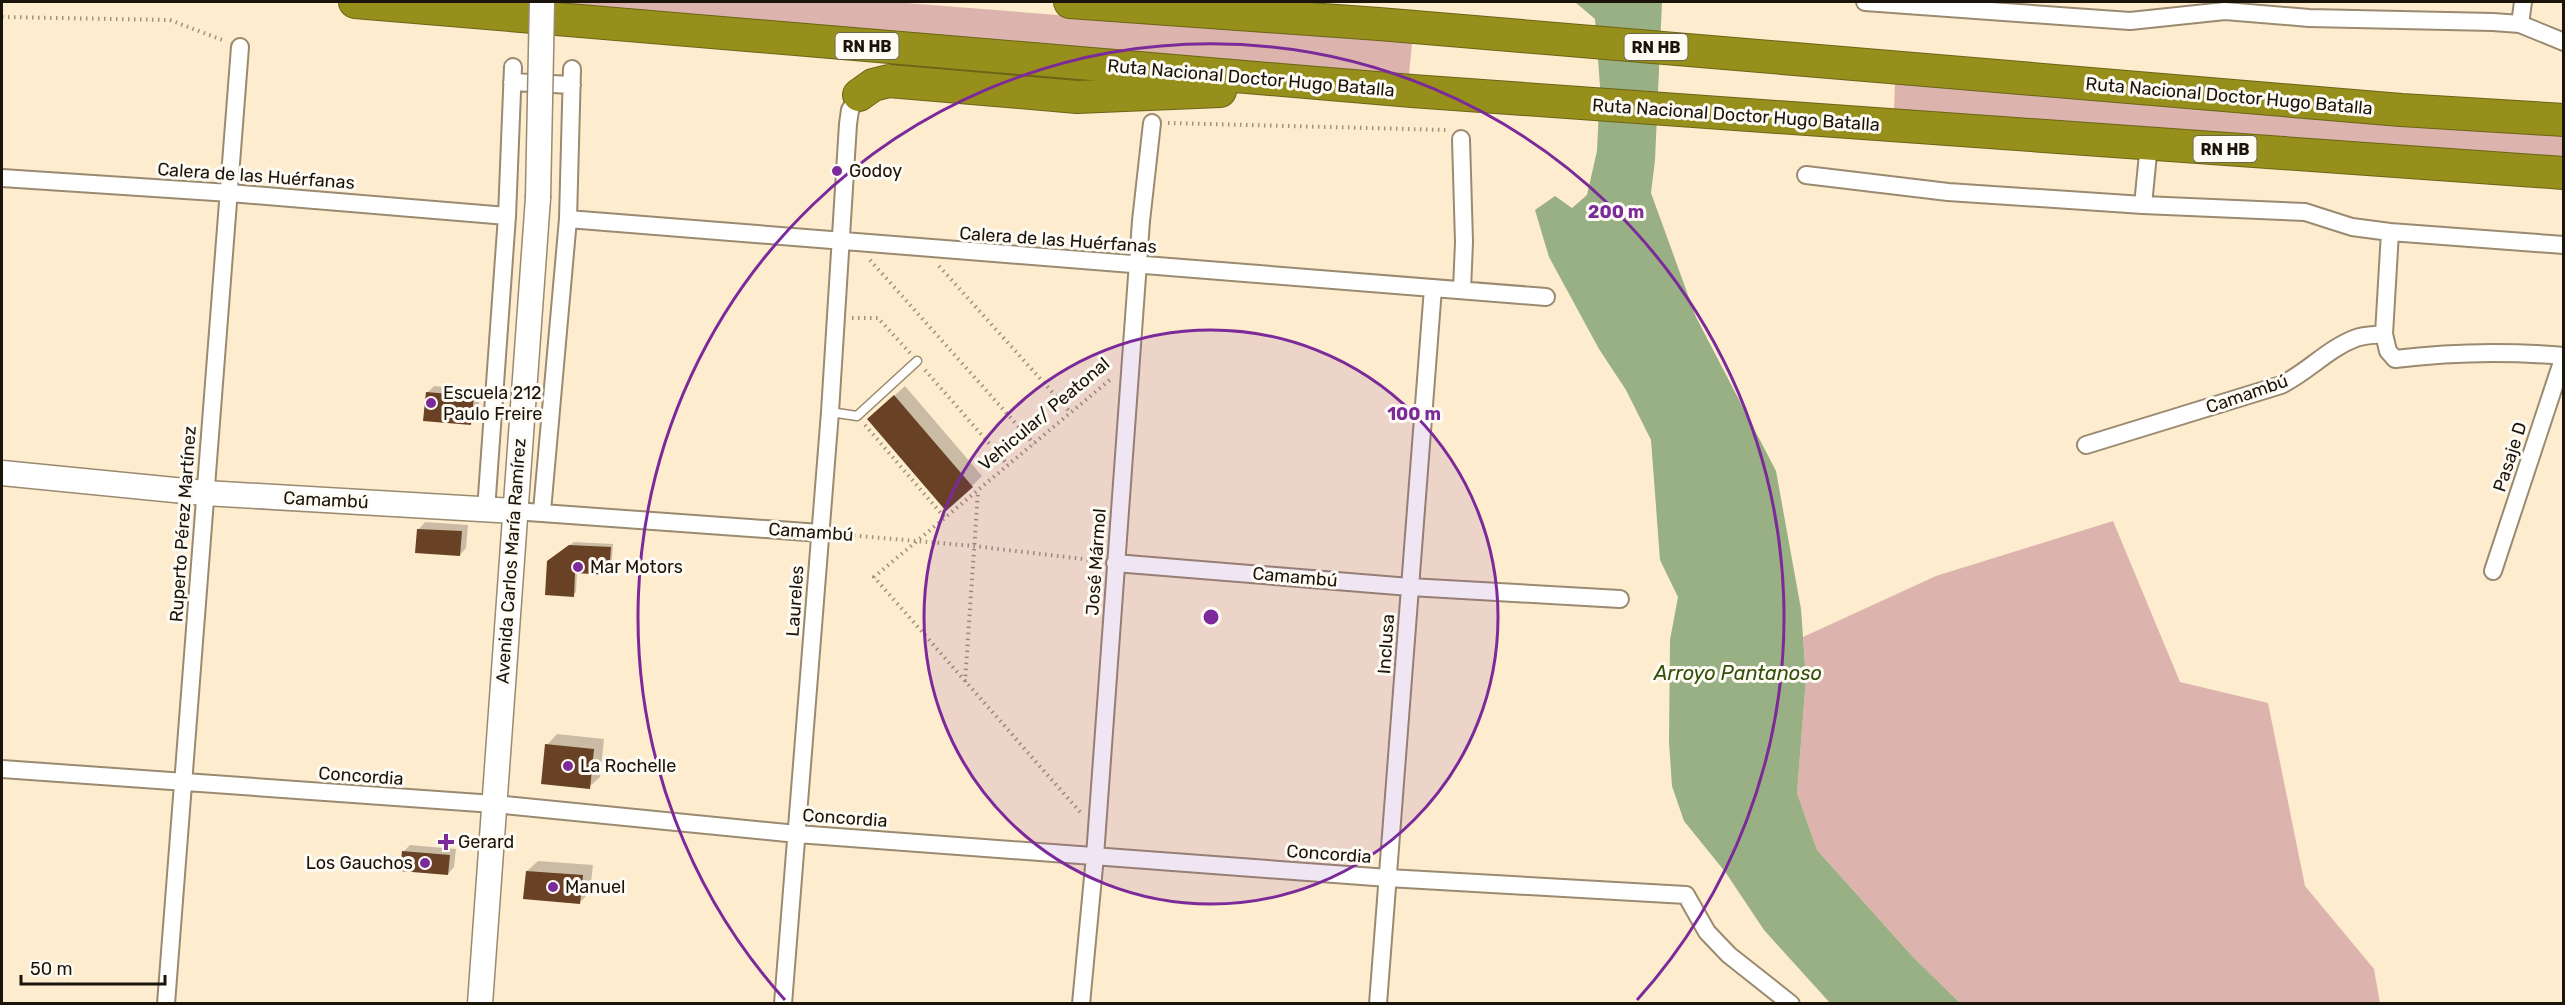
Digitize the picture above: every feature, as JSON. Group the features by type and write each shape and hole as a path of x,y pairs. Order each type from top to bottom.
{"highway":[{"name":"Ruta Nacional Doctor Hugo Batalla","path":"355,2 1412,91 2564,173"},
{"name":"Ruta Nacional Doctor Hugo Batalla","path":"1070,2 1418,27 2377,108 2564,120"},
{"path":"1288,2 1379,24"},
{"path":"859,95 873,86 889,81 1077,97 1380,88"}],"main road":[{"name":"Avenida Carlos María Ramírez","path":"480,1004 538,198 542,2"},
{"name":"Camambú","path":"2,473 205,493 514,511"}],"street":[{"path":"1865,2 2130,21 2158,9 2309,18 2520,24 2564,42"},
{"path":"2520,24 2523,2"},
{"name":"Ruperto Pérez Martínez","path":"166,1004 240,47"},
{"name":"Avenida Carlos María Ramírez","path":"486,510 507,216 513,75 572,77 568,219 542,511"},
{"name":"Laureles","path":"783,1004 836,318 848,243 848,124 850,110 859,95"},
{"name":"José Mármol","path":"1081,1004 1095,856 1138,265 1152,123"},
{"path":"1461,139 1464,242 1462,290"},
{"path":"2143,206 2149,144"},
{"path":"1806,175 1948,192 2143,206 2305,212 2352,227 2390,232 2564,245"},
{"name":"Calera de las Huérfanas","path":"2,178 230,193 507,216"},
{"name":"Calera de las Huérfanas","path":"568,219 1546,297"},
{"path":"2390,232 2384,334 2388,351 2395,359 2440,354 2528,353 2564,356"},
{"name":"Inclusa","path":"1378,1004 1433,288"},
{"name":"Camambú","path":"2086,445 2281,385 2302,375 2326,354 2357,338 2384,334"},
{"name":"Pasaje D","path":"2493,572 2564,356"},
{"name":"Camambú","path":"514,511 542,511 820,533"},
{"name":"Camambú","path":"1115,563 1410,587 1620,599"},
{"name":"Concordia","path":"2,769 494,804 797,834 1388,878 1686,895 1707,932 1729,955 1791,1004"}],"lane":[{"path":"830,412 857,416 917,361"}],"path":[{"path":"2,17 170,20 240,47"},
{"path":"1152,123 1447,129 1461,139"},
{"path":"848,243 1034,444"},
{"path":"923,249 1071,413"},
{"path":"836,318 878,318 1008,465"},
{"name":"Vehicular/ Peatonal","path":"965,682 874,577 1131,362"},
{"path":"857,416 945,518"},
{"name":"Vehicular/ Peatonal","path":"965,682 978,491"},
{"name":"Camambú","path":"820,533 974,546 1115,563"},
{"path":"965,682 1096,829"}],"shaded area":[{"path":"485,2 893,2 1412,43 1409,74"},
{"path":"1895,81 2563,134 2563,162 1894,111"},
{"path":"2113,521 2180,682 2268,703 2305,886 2374,969 2380,1003 1960,1003 1913,957 1817,850 1797,793 1806,679 1803,637 1936,576"}],"water":[{"name":"Arroyo Pantanoso","path":"1575,2 1662,2 1655,160 1651,193 1696,317 1776,471 1801,609 1806,679 1797,793 1817,850 1913,957 1960,1003 1830,1003 1764,930 1726,873 1684,821 1672,786 1669,742 1670,640 1678,597 1660,560 1651,440 1626,390 1599,349 1549,257 1535,210 1555,196 1572,208 1587,195 1597,151 1600,86 1595,19"}],"building":[{"path":"426,392 474,396 471,425 423,421"},
{"path":"894,395 973,487 946,511 867,419"},
{"path":"417,529 462,531 460,556 415,553"},
{"name":"Mar Motors","path":"569,545 611,547 609,575 575,573 574,597 545,595 547,561"},
{"name":"La Rochelle","path":"545,744 594,749 590,789 541,784"},
{"name":"Los Gauchos","path":"402,851 450,855 448,875 400,871"},
{"name":"Manuel","path":"526,871 583,875 580,904 523,899"}],"place":[{"name":"Godoy","path":"837,171"},
{"name":"Escuela 212 Paulo Freire","path":"431,403"},
{"name":"Mar Motors","path":"578,567"},
{"name":"La Rochelle","path":"568,766"},
{"name":"Gerard","path":"446,842"},
{"name":"Los Gauchos","path":"425,863"},
{"name":"Manuel","path":"553,887"}]}
